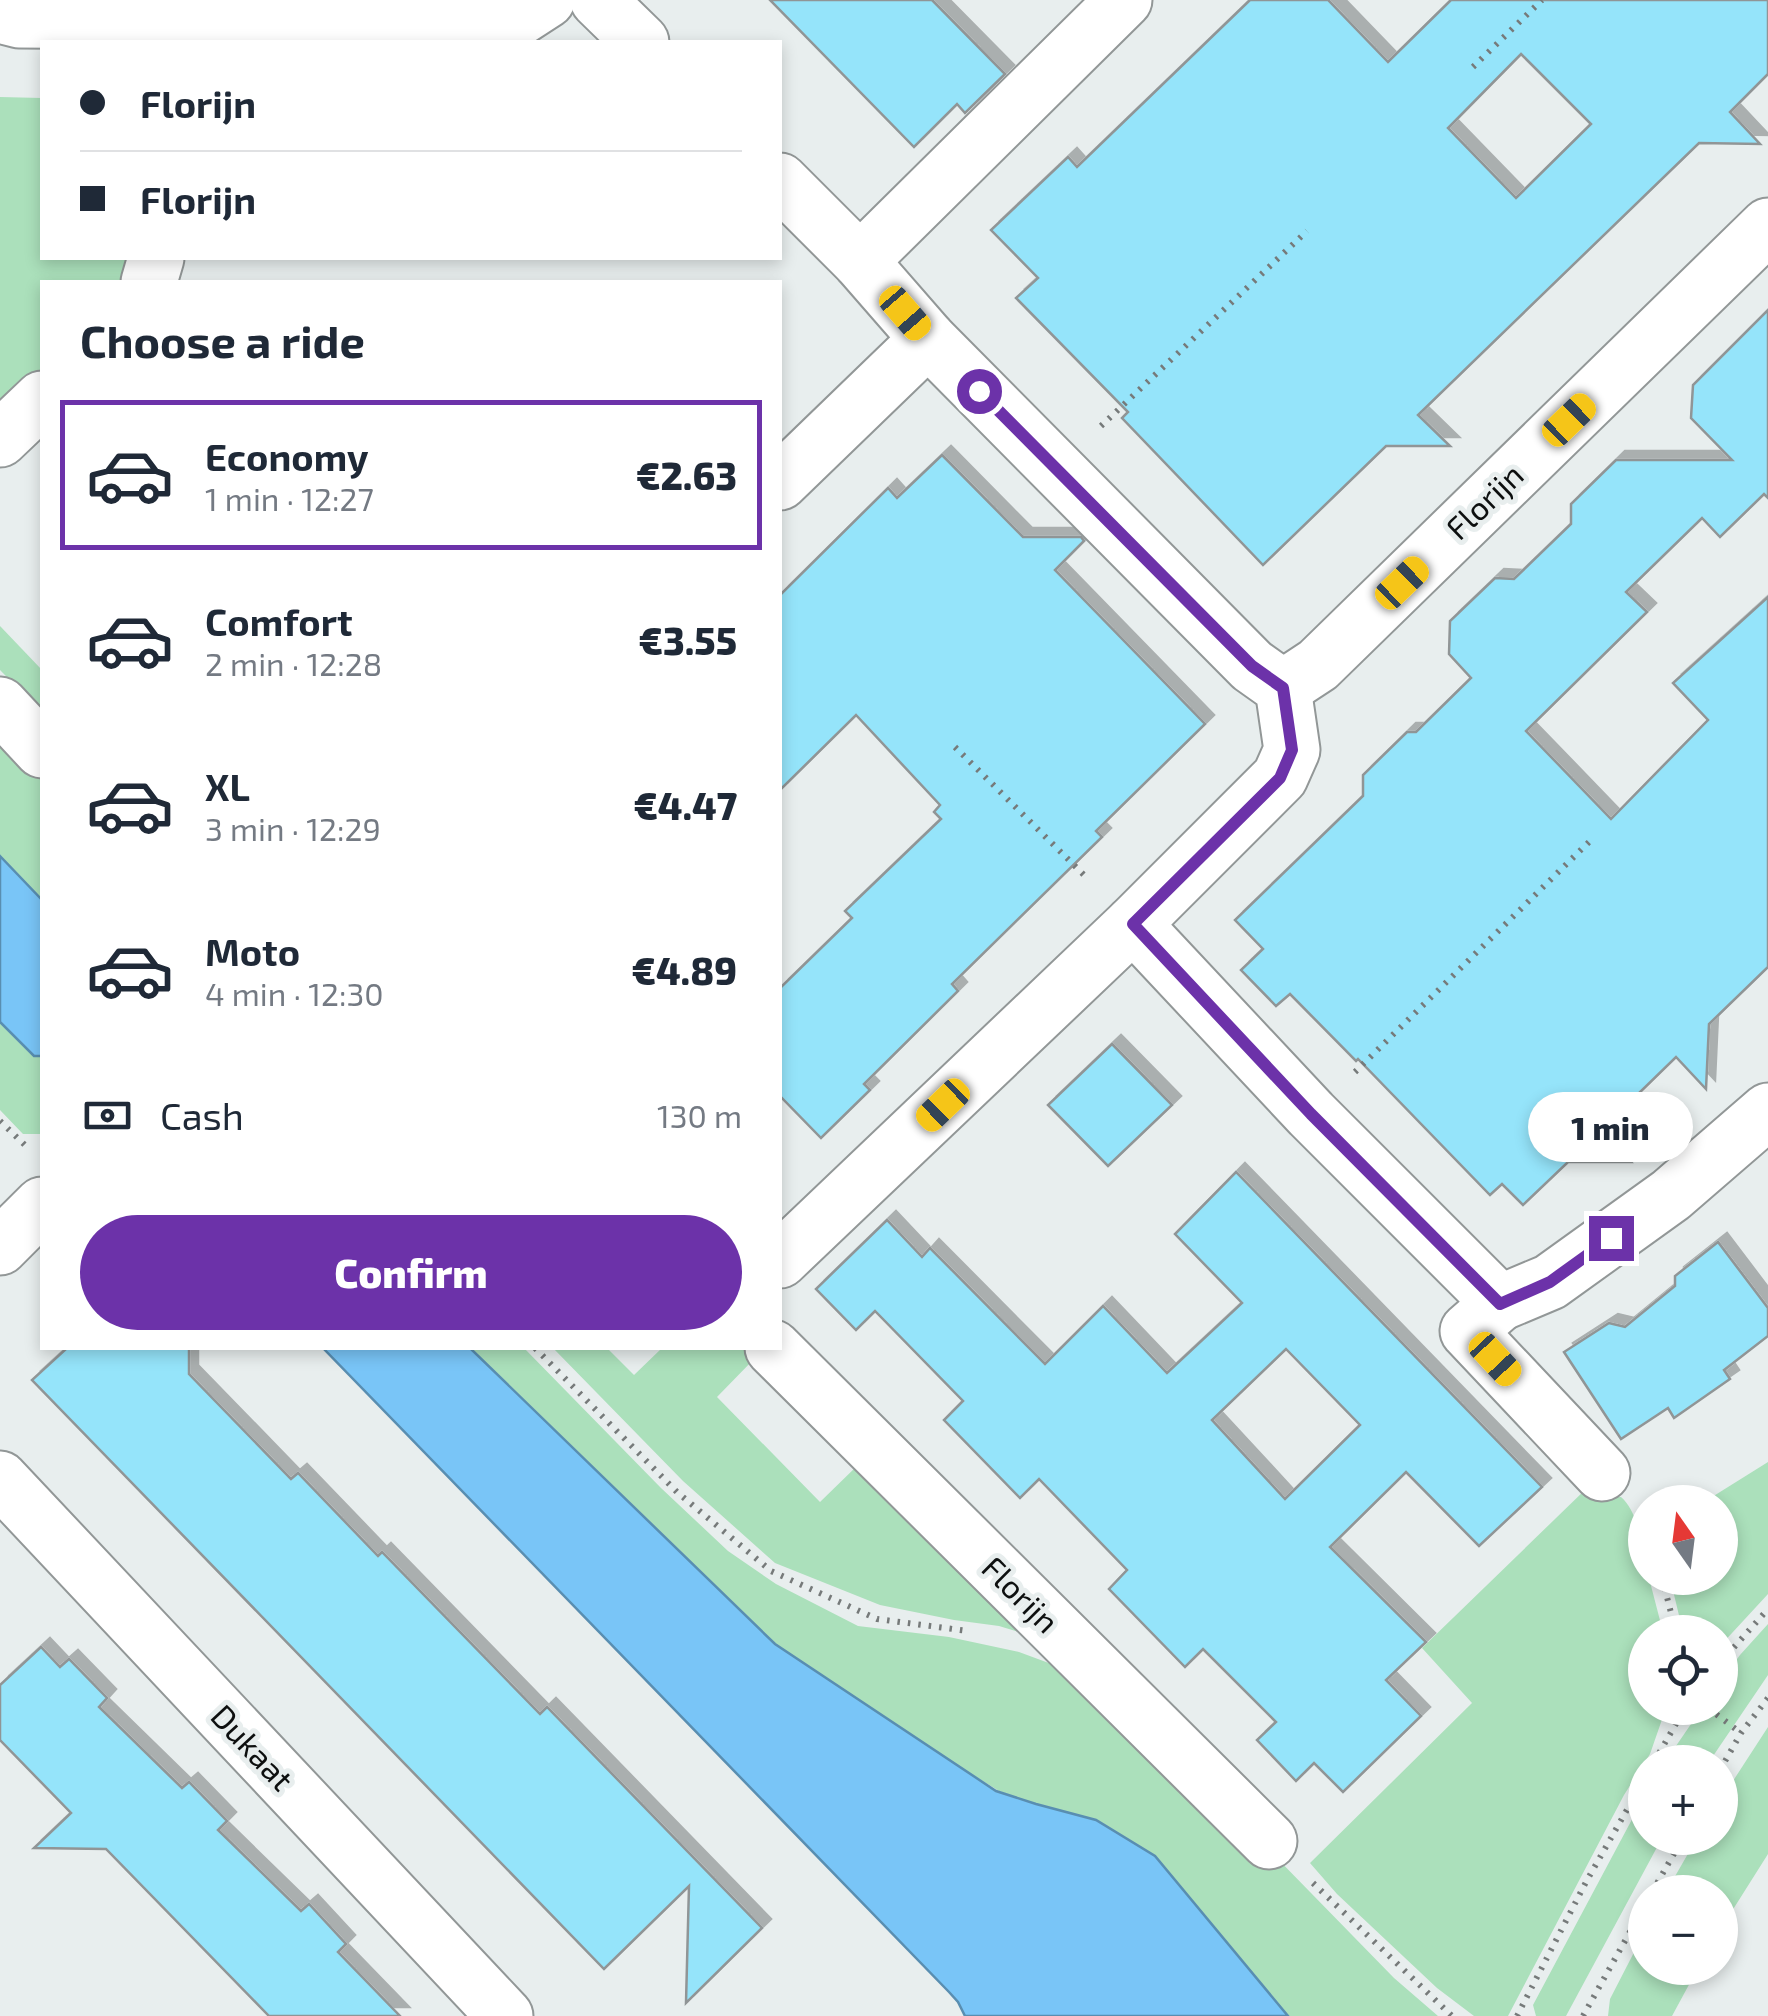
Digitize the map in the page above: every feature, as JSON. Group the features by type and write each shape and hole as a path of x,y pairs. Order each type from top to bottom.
{"street":[{"path":"0,15 158,32 510,24 547,0"},
{"path":"598,0 639,40"},
{"path":"860,261 1124,0"},
{"path":"782,183 860,261 928,339 1252,666 1283,688 1292,750 1280,778 1133,924 782,1258"},
{"name":"Florijn","path":"1283,688 1318,665 1768,226"},
{"path":"782,480 928,339"},
{"path":"0,440 40,401"},
{"path":"0,705 40,748"},
{"path":"1133,924 1311,1114 1500,1304"},
{"path":"1602,1474 1468,1330 1500,1304 1550,1282 1671,1195 1768,1110"},
{"path":"0,1247 40,1207"},
{"name":"Florijn","path":"775,1350 1269,1841"},
{"name":"Dukaat","path":"0,1479 505,2016"}],"path":[{"path":"1473,67 1542,0"},
{"path":"1056,468 1307,231"},
{"path":"955,747 1133,924"},
{"path":"1311,1114 1594,837"},
{"path":"0,1121 28,1149"},
{"path":"537,1350 677,1492 771,1571 876,1619 1036,1642 1062,1637"},
{"path":"1738,1643 1768,1609"},
{"path":"1734,1745 1768,1698"},
{"path":"1731,1725 1741,1732"},
{"path":"1516,2016 1628,1808"},
{"path":"1269,1841 1452,2016"},
{"path":"1583,2016 1628,1935"}],"green space":[{"path":"0,97 40,98 40,260 134,260 126,280 40,280 40,376 0,416"},
{"path":"0,626 40,668 40,711 0,670"},
{"path":"0,737 40,779 40,898 0,856"},
{"path":"0,1022 34,1055 40,1056 40,1134 23,1134 0,1110"},
{"path":"472,1350 526,1350 728,1551 776,1584 858,1626 949,1637 1019,1652 1073,1672 1269,1850 1394,1978 1438,2016 1288,2016 1155,1856 999,1791 775,1644"},
{"path":"555,1350 609,1350 634,1375 660,1350 747,1350 755,1358 717,1397 820,1502 859,1464 1029,1624 1019,1632 880,1605 775,1563 683,1481"},
{"path":"1768,1462 1768,1594 1738,1626 1738,1615 1679,1615 1674,1595 1738,1595 1738,1485 1731,1485"},
{"path":"1588,1487 1601,1497 1621,1497 1627,1504 1628,1595 1653,1595 1659,1615 1628,1615 1628,1725 1660,1725 1653,1745 1628,1745 1628,1789 1508,2016 1474,2016 1437,1988 1337,1894 1310,1863 1472,1703 1422,1648"},
{"path":"1768,1624 1768,1675 1738,1719 1738,1658"},
{"path":"1690,1725 1734,1725 1721,1745 1677,1745"},
{"path":"1768,1727 1768,1854 1738,1902 1738,1875 1676,1875 1687,1855 1738,1855 1738,1773"},
{"path":"1628,1827 1628,1855 1653,1855 1642,1875 1628,1875 1628,1901 1566,2016 1536,2016 1533,2005"},
{"path":"1628,1964 1628,1985 1689,1985 1672,2016 1608,2016 1610,1999"}],"water":[{"path":"0,856 40,898 40,1056 34,1056 0,1022"},
{"path":"325,1350 472,1350 775,1644 996,1791 1096,1820 1155,1856 1288,2016 965,2016 949,1992"}],"building":[{"path":"770,0 932,0 1005,74 965,113 957,104 914,147"},
{"path":"1250,0 1328,0 1388,62 1451,0 1768,0 1768,74 1730,112 1760,144 1699,143 1418,415 1450,446 1386,446 1263,565 1122,418 1128,412 1016,298 1038,278 991,230 1068,157 1077,167","holes":["1521,54 1591,124 1516,198 1448,128"]},
{"path":"1768,310 1768,498 1764,494 1720,537 1702,518 1626,592 1647,612 1526,731 1611,819 1708,720 1673,683 1768,597 1768,967 1709,1024 1706,1089 1676,1057 1601,1130 1631,1162 1568,1162 1523,1205 1502,1184 1490,1195 1290,994 1276,1006 1241,970 1263,949 1235,920 1363,796 1363,775 1407,732 1416,732 1471,678 1449,654 1450,621 1495,578 1514,579 1571,524 1571,504 1616,460 1732,460 1691,418 1693,385"},
{"path":"942,455 1023,537 1081,537 1084,541 1055,570 1205,724 1096,831 1102,837 952,984 958,991 864,1084 870,1090 821,1138 782,1098 782,986 852,918 845,911 941,819 934,812 940,805 856,715 782,788 782,593 888,488 897,498"},
{"path":"1112,1044 1172,1105 1108,1166 1048,1105"},
{"path":"1236,1172 1542,1487 1479,1546 1406,1472 1330,1547 1426,1642 1386,1680 1421,1716 1343,1792 1314,1763 1296,1781 1257,1740 1276,1722 1203,1649 1185,1667 1109,1589 1127,1570 1039,1479 1020,1498 944,1420 963,1401 875,1311 856,1330 816,1289 887,1220 922,1257 930,1248 1045,1364 1103,1306 1167,1373 1242,1303 1175,1234","holes":["1286,1349 1360,1425 1285,1499 1212,1420"]},
{"path":"1718,1242 1768,1308 1768,1336 1724,1370 1730,1379 1674,1418 1668,1408 1621,1439 1564,1352 1609,1323 1625,1327 1675,1286 1675,1276"},
{"path":"65,1350 189,1350 189,1374 291,1479 298,1473 378,1556 382,1552 540,1714 547,1707 762,1928 686,2003 689,1886 604,1969 32,1380"},
{"path":"41,1647 60,1667 69,1659 107,1698 99,1707 182,1788 189,1782 227,1821 218,1830 301,1911 309,1904 346,1944 338,1952 400,2016 269,2016 106,1849 34,1848 71,1813 0,1740 0,1685"}],"route":[{"path":"979,391 1252,666 1283,688 1292,750 1280,778 1133,924 1311,1114 1500,1304 1550,1282 1611,1238"}]}
